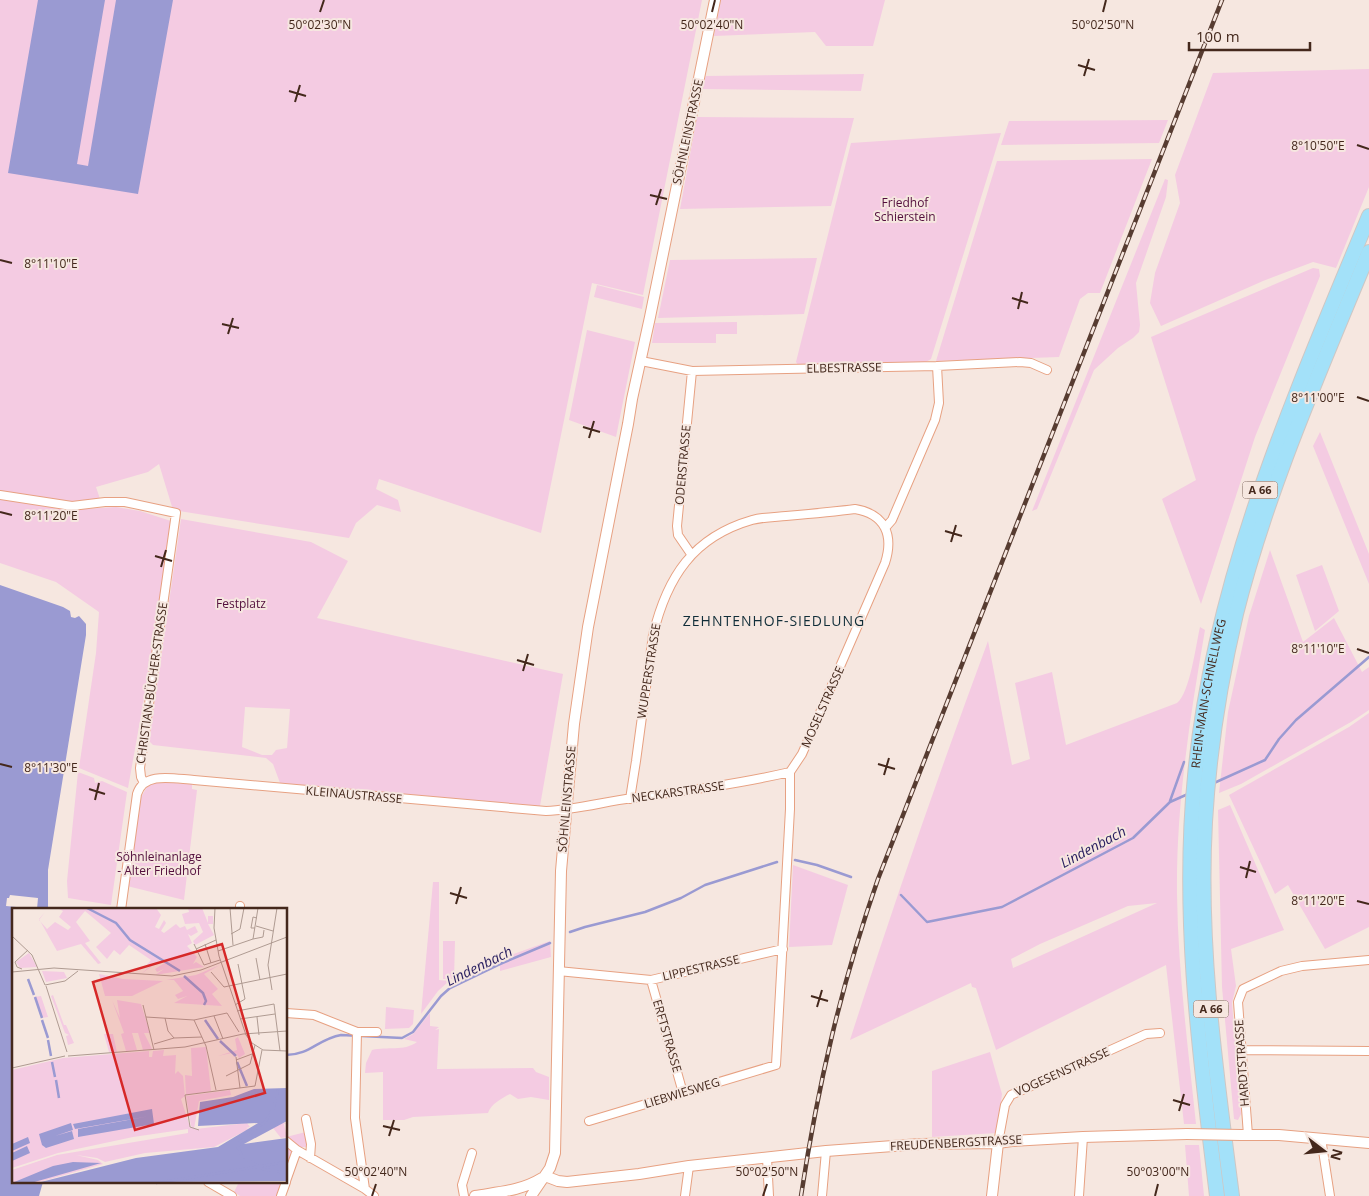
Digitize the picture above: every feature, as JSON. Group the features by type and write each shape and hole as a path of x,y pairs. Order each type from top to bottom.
{"highway":[{"name":"RHEIN-MAIN-SCHNELLWEG","path":"1217,1196 1200,1049 1192,950 1190,863 1198,821 1202,777 1205,698 1214,649 1248,523 1300,384 1369,216"},
{"name":"RHEIN-MAIN-SCHNELLWEG","path":"1202,777 1215,726 1237,612 1249,568 1295,435 1369,252"},
{"name":"RHEIN-MAIN-SCHNELLWEG","path":"1198,821 1204,862 1207,957 1213,1039 1232,1196"}],"street":[{"name":"SÖHNLEINSTRASSE","path":"531,1196 552,1163 555,1149 561,871 575,715 588,627 628,424 636,398 636,381 715,0"},
{"name":"ELBESTRASSE","path":"641,360 692,371 938,366 1020,362 1031,363 1047,370"},
{"path":"885,528 892,520 935,420 939,403 938,366"},
{"name":"ODERSTRASSE","path":"691,554 678,535 677,526 692,371"},
{"name":"CHRISTIAN-BÜCHER-STRASSE","path":"0,495 72,506 105,502 125,502 176,513 140,768 144,783 137,794 121,908"},
{"name":"WUPPERSTRASSE","path":"630,799 657,618 668,589 691,554 702,544 725,530 763,518 855,509 876,516 885,528"},
{"name":"MOSELSTRASSE","path":"790,772 802,754 885,564 889,543 885,528"},
{"path":"782,949 790,809 790,772"},
{"name":"NECKARSTRASSE","path":"566,810 760,779 790,772"},
{"name":"KLEINAUSTRASSE","path":"144,783 157,778 522,810 566,810"},
{"name":"LIPPESTRASSE","path":"558,971 651,980 782,949"},
{"name":"LIEBWIESWEG","path":"589,1121 776,1065 782,949"},
{"name":"HARDTSTRASSE","path":"1244,1134 1238,1002 1240,992 1247,986 1291,968 1369,960"},
{"name":"ERFTSTRASSE","path":"651,980 682,1093"},
{"path":"288,1013 314,1015 356,1036 378,1032"},
{"name":"VOGESENSTRASSE","path":"998,1144 1005,1105 1011,1095 1146,1034 1160,1033"},
{"path":"356,1036 355,1118 365,1189"},
{"path":"1241,1050 1369,1051"},
{"path":"306,1119 311,1144 310,1158"},
{"name":"FREUDENBERGSTRASSE","path":"545,1176 567,1182 826,1151 920,1144 998,1144 1012,1141 1083,1137 1279,1134 1369,1143"},
{"path":"1078,1196 1083,1137"},
{"path":"1321,1138 1330,1196"},
{"path":"288,1143 297,1150 374,1196"},
{"path":"992,1196 998,1144"},
{"path":"288,1176 297,1150"},
{"path":"822,1196 826,1151"},
{"path":"464,1196 462,1185 472,1153"},
{"path":"767,1158 769,1196"},
{"path":"685,1196 689,1166"},
{"path":"475,1196 511,1194 545,1176"},
{"path":"211,1184 230,1195"},
{"path":"281,1196 285,1184"}],"green space":[{"path":"0,0 702,0 643,295 592,283 541,533 379,479 376,489 398,500 401,512 377,505 356,523 349,538 173,510 159,464 148,472 96,487 100,499 68,502 0,492"},
{"path":"721,0 885,0 873,46 826,46 815,32 714,36"},
{"path":"1369,69 1369,187 1336,268 1313,262 1263,281 1161,326 1150,303 1155,273 1180,203 1175,175 1213,73"},
{"path":"864,74 861,91 702,89 706,76"},
{"path":"697,117 854,118 831,206 680,209"},
{"path":"1168,120 1159,143 1001,145 1009,121"},
{"name":"Friedhof Schierstein","path":"1001,133 931,359 926,362 799,366 796,362 851,143"},
{"path":"1152,159 1100,293 1088,293 1080,299 1059,357 936,361 997,161"},
{"path":"1165,179 1168,180 1166,197 1136,283 1139,332 1094,370 1037,509 1032,511"},
{"path":"817,258 804,314 658,318 670,260"},
{"path":"1313,268 1319,269 1320,276 1255,437 1201,604 1162,499 1196,480 1151,337"},
{"path":"597,285 644,297 642,309 594,297"},
{"path":"737,322 737,334 716,334 716,343 652,343 655,323"},
{"path":"587,330 635,342 616,437 569,420"},
{"path":"1320,432 1369,554 1369,584 1313,446"},
{"path":"0,499 67,510 116,507 140,511 171,521 152,654 128,788 79,768 96,653 99,612 56,582 0,563"},
{"name":"Festplatz","path":"181,519 311,542 348,561 317,618 563,674 540,806 280,783 273,764 266,758 153,745 149,741","holes":["245,707 290,709 287,748 276,750 272,755 262,755 242,747"]},
{"path":"1270,550 1303,642 1334,618 1362,672 1369,667 1369,710 1241,784 1219,793 1228,712 1249,616"},
{"path":"1322,565 1339,611 1315,631 1296,575"},
{"path":"1200,627 1205,630 1189,728 1181,794 1177,861 1181,980 1196,1124 1184,1124 1166,965 996,1050 976,988 972,987 971,983 850,1040 917,840 988,641 1012,765 1030,759 1015,683 1052,672 1066,745 1177,703 1182,698 1186,689","holes":["1157,903 1013,968 1011,959 1040,944 1128,906"]},
{"path":"1369,713 1369,927 1325,949 1288,885 1275,894 1229,795 1349,727"},
{"path":"78,772 94,778 95,783 102,781 127,792 111,905 68,898 67,881"},
{"name":"Söhnleinanlage - Alter Friedhof","path":"156,782 192,784 192,789 197,790 184,900 127,886 140,799 147,787"},
{"path":"1230,805 1284,930 1231,949 1236,986 1232,1003 1241,1114 1238,1120 1234,1119 1222,987 1218,810"},
{"path":"793,865 848,885 832,945 789,947"},
{"path":"433,882 439,882 439,980 449,981 438,991 421,1014"},
{"path":"443,941 455,941 454,979 443,979"},
{"path":"550,941 551,957 500,971 500,959"},
{"path":"386,1007 414,1010 413,1024 409,1028 385,1029"},
{"path":"430,1013 430,1026 439,1027 435,1030 439,1029 437,1069 533,1068 536,1072 549,1077 549,1100 531,1097 518,1099 510,1094 494,1104 488,1113 383,1120 383,1072 365,1073 366,1063 372,1050 401,1048 417,1042 404,1039 413,1034"},
{"path":"990,1052 1002,1094 997,1133 932,1137 932,1071"},
{"path":"306,1132 308,1147 297,1147 288,1167 288,1136"},
{"path":"1185,1145 1199,1145 1204,1196 1189,1196"},
{"path":"238,1184 282,1184 278,1196 240,1196 234,1192"}],"water":[{"path":"38,0 105,0 77,164 88,166 116,0 173,0 138,194 8,173"},
{"path":"0,585 63,607 70,611 71,617 79,616 86,624 86,635 48,870 48,908 12,908 12,1184 42,1184 39,1196 0,1196"}],"pier":[{"path":"10,895 38,898 37,908 6,906 7,898"}],"waterway":[{"name":"Lindenbach","path":"1214,783 1265,760 1279,739 1296,720 1369,657"},
{"path":"1170,801 1184,762"},
{"name":"Lindenbach","path":"901,895 927,922 1002,907 1133,838 1170,802 1188,794"},
{"name":"Lindenbach","path":"795,860 817,865 851,877"},
{"name":"Lindenbach","path":"570,932 645,912 681,898 705,885 777,862"},
{"name":"Lindenbach","path":"288,1055 308,1050 326,1040 341,1035 402,1038 413,1032 441,996 450,988 550,943"}],"railway":[{"path":"801,1196 815,1115 832,1036 853,958 878,879 1222,0"}],"district":[{"name":"ZEHNTENHOF-SIEDLUNG","path":"774,621"}]}
